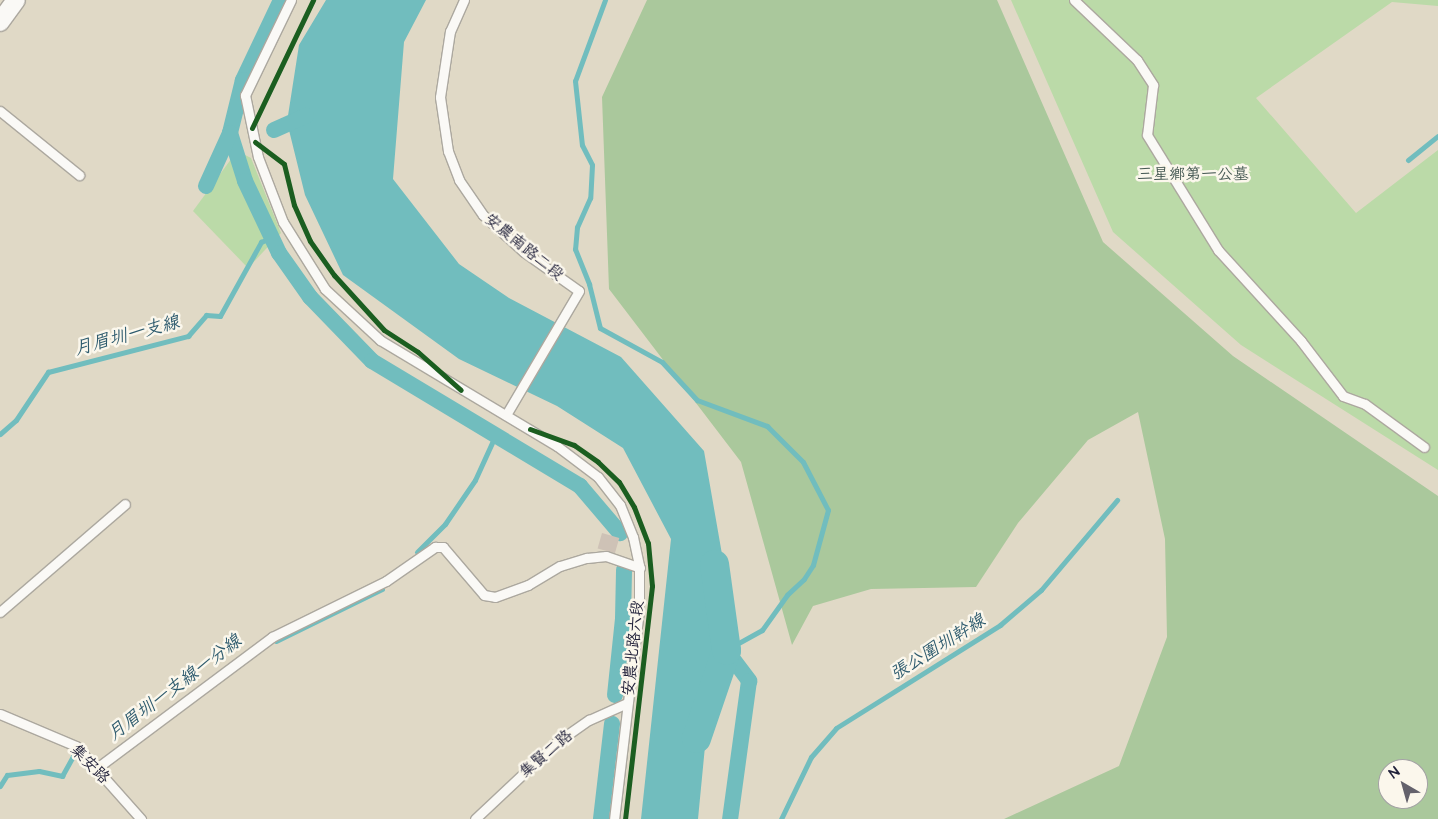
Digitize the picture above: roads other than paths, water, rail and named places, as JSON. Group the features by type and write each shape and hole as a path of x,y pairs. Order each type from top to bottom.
{"street":[{"path":"0,22 16,0"}],"lane":[{"name":"安農北路六段","path":"291,0 245,96 258,157 283,222 325,289 380,340 558,446 598,477 620,505 634,537 640,568 639,610 614,819"},
{"name":"安農南路二段","path":"464,0 450,30 440,96 448,151 459,180 482,215 524,252 578,291 506,415"},
{"path":"1074,0 1137,60 1153,85 1147,135 1218,250 1301,341 1344,396 1365,404 1424,446"},
{"path":"0,111 79,175"},
{"path":"0,612 125,504"},
{"path":"97,768 272,637 386,581 435,547 443,548 484,595 495,597 528,584 560,566 587,558 606,556 640,568"},
{"name":"集賢二路","path":"475,819 557,742 588,720 627,703"},
{"name":"集安路","path":"0,714 69,742 97,768 141,819"}],"water":[{"path":"326,0 426,0 404,42 393,179 459,264 509,298 621,357 704,451 723,560 698,819 641,819 671,539 623,448 557,406 459,359 343,275 305,195 287,122 299,45"}],"waterway":[{"path":"281,0 243,80 230,133 245,181 279,253 310,297 372,361 580,486 620,533"},
{"path":"605,0 575,81 582,145 592,165 590,198 577,227 575,249 589,284 600,328 662,362 697,400 767,426 803,462 828,510 813,565 804,579 787,595 762,630 726,650"},
{"path":"274,130 306,116"},
{"path":"206,186 230,133"},
{"path":"1408,160 1438,136"},
{"name":"月眉圳一支線","path":"0,434 16,420 48,372 188,336 206,315 220,316 261,242 272,237"},
{"name":"月眉圳一支線一分線","path":"417,552 445,524 475,480 496,434"},
{"name":"張公圍圳幹線","path":"781,819 811,757 836,728 1000,625 1041,590 1117,500"},
{"path":"696,738 726,650 714,564"},
{"path":"615,695 623,619 624,570"},
{"name":"月眉圳一支線一分線","path":"276,641 382,589"},
{"path":"726,650 749,681 730,819"},
{"path":"601,819 612,724"},
{"name":"月眉圳一支線一分線","path":"0,786 7,775 39,771 62,776 75,753 89,769"}],"park label":[{"name":"三星鄉第一公墓","path":"1193,174"}]}
